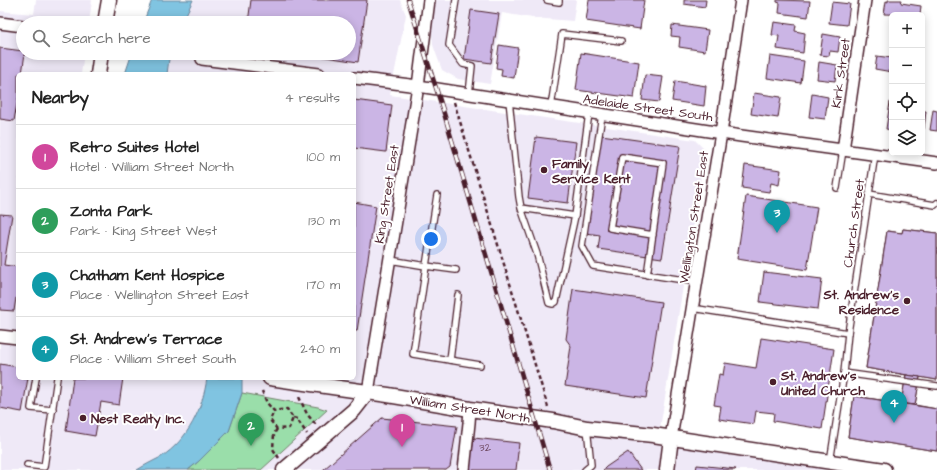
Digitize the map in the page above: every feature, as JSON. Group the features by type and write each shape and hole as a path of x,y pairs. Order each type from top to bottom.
{"street":[{"path":"107,16 109,0"},
{"name":"King Street East","path":"368,392 418,86 429,0"},
{"name":"Wellington Street East","path":"671,438 741,0"},
{"name":"Kirk Street","path":"843,150 865,0"},
{"path":"0,23 16,25"},
{"path":"98,72 100,60"},
{"path":"210,60 303,72"},
{"name":"Adelaide Street South","path":"356,78 418,86 602,115 937,163"},
{"path":"0,336 16,338"},
{"name":"William Street North","path":"284,380 553,421 587,428 671,438 838,465 884,470"},
{"path":"282,465 354,410 368,392"},
{"path":"464,470 470,409"},
{"path":"667,470 671,438"}],"lane":[{"path":"456,0 449,45 463,64 472,66 469,94"},
{"path":"547,0 559,2 559,0"},
{"path":"551,107 562,34 621,41"},
{"path":"509,100 521,208 537,254 549,303 553,304 556,302 575,216 589,113"},
{"path":"602,115 582,246 593,266 696,282"},
{"path":"836,188 843,150"},
{"name":"Church Street","path":"838,465 848,333 875,154"},
{"path":"647,275 653,236 663,163 622,157 610,228 653,236"},
{"path":"869,194 935,205 937,203"},
{"path":"436,195 413,354 480,365"},
{"path":"521,208 575,216"},
{"path":"390,260 456,270"},
{"path":"450,360 458,295"},
{"path":"692,308 848,333"},
{"path":"844,373 937,386"},
{"path":"36,380 31,408 53,410"},
{"path":"27,465 44,468 57,380"},
{"path":"585,470 591,465 587,428"}],"path":[{"path":"450,92 553,421"},
{"path":"262,391 267,404 274,411"},
{"path":"299,397 307,414 319,429"},
{"path":"274,411 287,408 293,418 297,420 308,435"},
{"path":"274,411 270,420 277,429"},
{"path":"277,429 289,428 293,418"},
{"path":"277,429 274,434 273,449 282,465"}],"shaded area":[{"path":"36,0 92,0 90,16 16,16 16,60 83,60 81,72 16,72 16,380 207,380 206,388 193,422 179,443 162,456 137,470 0,470 0,11 34,14"},
{"path":"193,0 400,0 406,15 390,95 695,140 705,150 658,441 847,470 188,470 229,431 242,393 242,380 356,380 356,72 167,72 169,60 356,60 356,16 185,16"},
{"path":"435,0 576,0 573,21 533,18 502,13 490,84 458,79 442,70 433,45 431,24"}],"green space":[{"path":"242,393 327,410 261,470 188,470 229,431"}],"water":[{"path":"152,0 193,0 185,16 146,16"},
{"path":"130,60 169,60 167,72 126,72"},
{"path":"207,380 242,380 242,393 229,431 188,470 137,470 161,457 179,442 198,412"}],"building":[{"path":"251,0 367,0 358,62 345,60 356,60 356,16 249,16"},
{"path":"589,0 644,0 640,29 586,21"},
{"path":"684,0 706,0 705,7 684,4"},
{"path":"777,0 810,1 808,17 779,13 780,3 777,2"},
{"path":"888,0 902,0 901,3 921,6 920,12 889,12 889,14 884,14 886,1 888,2"},
{"path":"832,2 850,4 847,25 829,23"},
{"path":"471,10 499,14 491,63 464,59"},
{"path":"774,22 796,25 795,31 805,33 803,53 777,49 779,36 772,35"},
{"path":"672,25 708,30 705,51 679,47 680,37 671,36"},
{"path":"823,34 840,37 838,52 830,51 829,56 820,55"},
{"path":"499,45 518,48 514,78 501,76 502,69 496,68"},
{"path":"0,48 16,50 16,60 24,60 22,72 16,72 16,109 14,121 0,119"},
{"path":"581,53 639,62 634,98 576,90"},
{"path":"770,56 804,61 801,83 767,78"},
{"path":"877,56 889,58 889,71 875,69"},
{"path":"819,62 837,65 835,81 817,79"},
{"path":"645,75 663,77 659,102 642,100"},
{"path":"675,81 706,86 704,106 672,101"},
{"path":"754,93 781,97 778,118 751,114"},
{"path":"812,94 828,97 825,119 809,117"},
{"path":"356,100 392,105 386,152 356,148"},
{"path":"889,109 889,130 886,129"},
{"path":"933,110 937,111 937,131 930,130"},
{"path":"601,135 680,146 662,258 598,249 600,235 586,233"},
{"path":"536,137 576,142 568,203 528,198"},
{"path":"745,165 781,170 779,185 771,183 769,192 742,188"},
{"path":"746,196 817,207 807,270 737,259"},
{"path":"356,202 376,206 356,331"},
{"path":"0,214 12,215 4,265 16,267 16,298 14,311 0,310"},
{"name":"St. Andrew's Residence","path":"903,229 937,233 937,380 920,377 915,405 937,409 937,451 848,437 854,396 901,403 906,375 866,368 887,231 902,233","holes":["906,269 928,272 927,279 934,280 927,334 919,333 918,340 896,337"]},
{"name":"St. Andrew's Residence","path":"903,229 937,233 937,380 866,368 887,231 902,233"},
{"path":"764,272 822,279 818,309 760,302"},
{"path":"573,289 661,302 646,398 565,386 571,346 566,339"},
{"name":"St. Andrew's United Church","path":"761,338 834,349 822,429 773,421 774,413 756,411 754,424 719,419 721,406 714,405 719,374 723,375 725,363 756,368"},
{"path":"0,364 16,367 16,380 28,380 22,412 0,408"},
{"path":"906,375 920,377 915,405 901,403"},
{"name":"Nest Realty Inc.","path":"73,380 123,380 119,405 101,402 95,436 66,431"},
{"path":"854,396 937,409 937,451 848,437"},
{"path":"382,418 457,426 450,467 446,470 323,470"},
{"path":"474,438 519,443 516,470 469,470"},
{"path":"628,452 641,470 603,470 606,467"},
{"path":"697,465 736,469 696,470"}],"railway":[{"path":"408,0 443,110 550,470"}],"place":[{"name":"Family Service Kent","path":"544,170"},
{"name":"Chatham Kent Hospice","path":"777,233"},
{"name":"St. Andrew's Residence","path":"907,301"},
{"name":"St. Andrew's United Church","path":"773,382"},
{"name":"Nest Realty Inc.","path":"83,418"},
{"name":"St. Andrew's Terrace","path":"894,423"},
{"name":"Zonta Park","path":"251,446"},
{"name":"Retro Suites Hotel","path":"402,447"}]}
